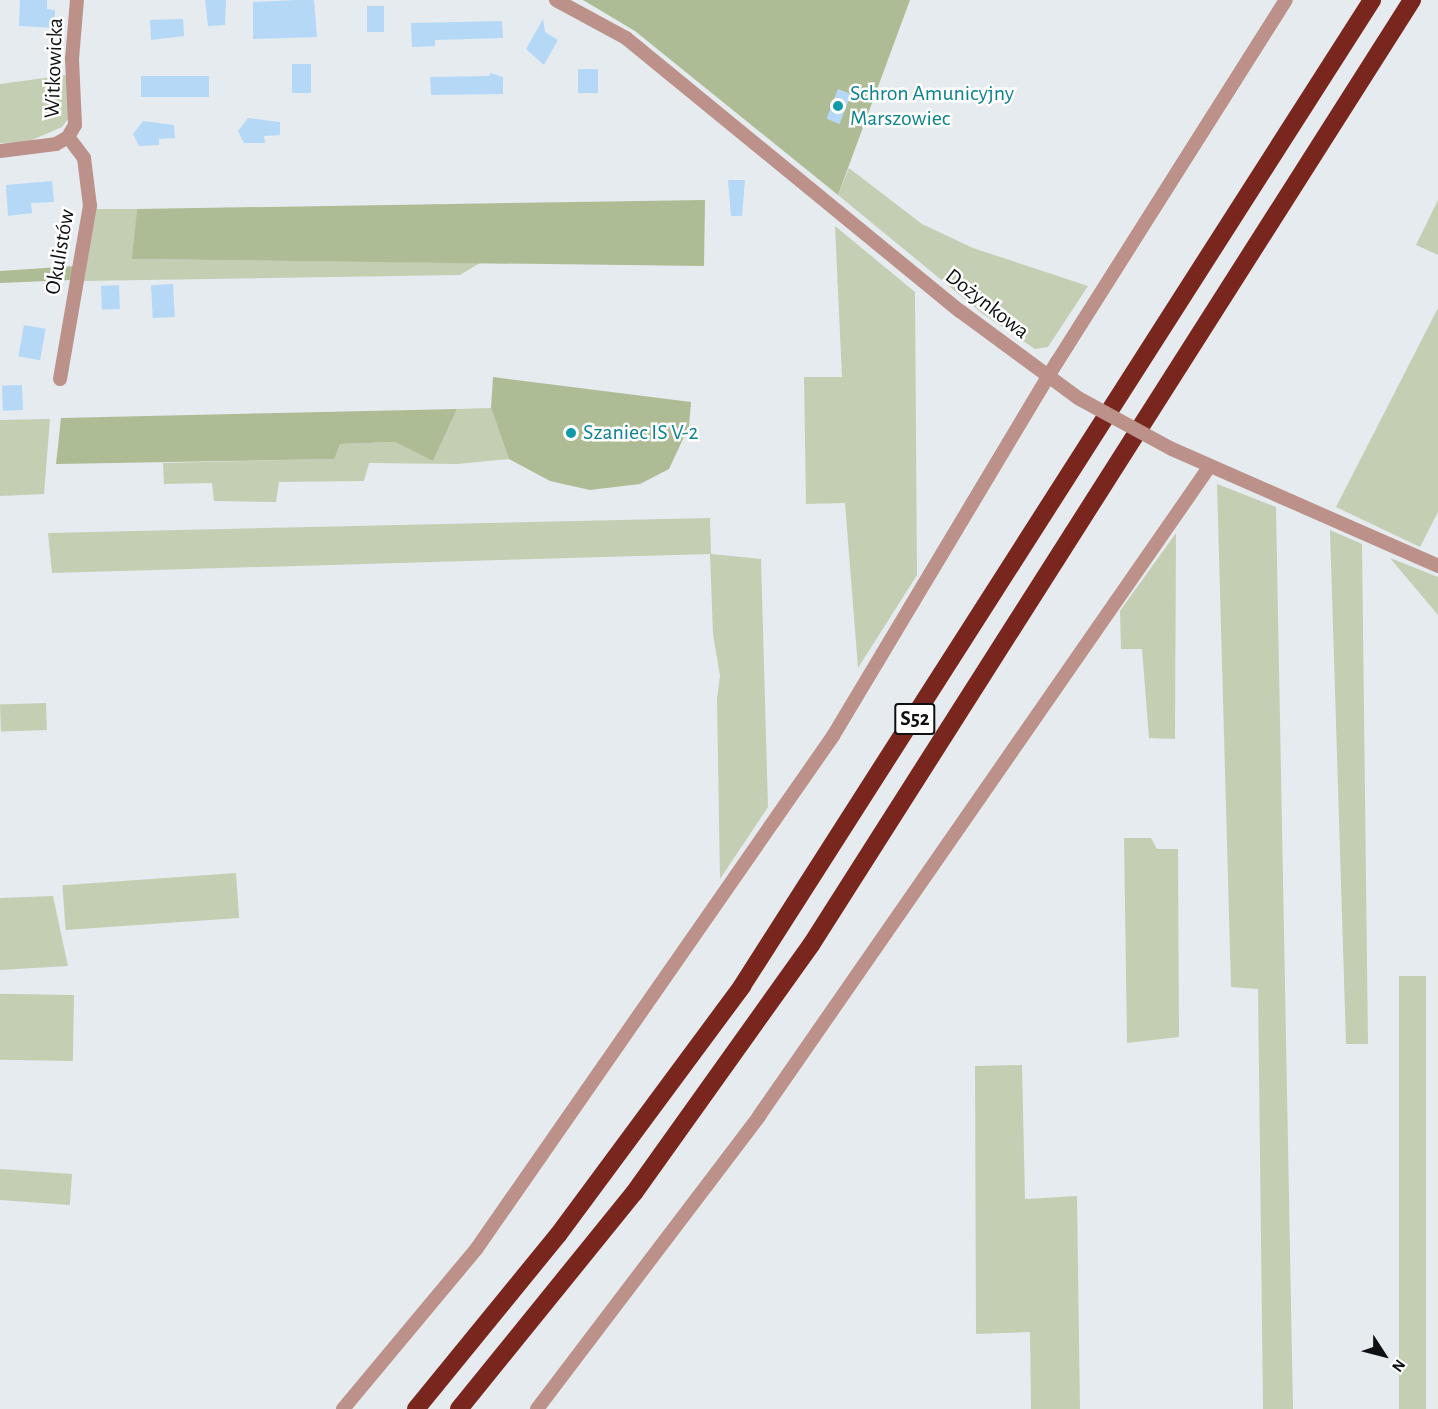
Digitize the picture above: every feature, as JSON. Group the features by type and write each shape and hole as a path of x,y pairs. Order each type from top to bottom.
{"highway":[{"name":"S52","path":"416,1409 566,1226 742,986 1372,0"},
{"name":"S52","path":"459,1409 634,1193 811,945 1412,0"}],"street":[{"name":"Witkowicka","path":"0,151 56,144 68,137 75,124 72,59 77,0"},
{"name":"Dożynkowa","path":"556,0 604,24 634,45 1048,378 1078,398 1172,449 1438,566"},
{"path":"343,1409 477,1248 833,736 1048,378 1286,0"},
{"name":"Okulistów","path":"60,379 90,207 84,158 68,137"},
{"path":"537,1409 766,1106 1210,466"}],"green space":[{"path":"583,0 910,0 838,195 635,31"},
{"path":"67,75 68,119 62,127 27,142 0,143 0,84"},
{"path":"849,168 922,224 973,248 1088,286 1048,347 1035,349 983,314 838,195"},
{"path":"705,200 704,266 132,259 137,209"},
{"path":"1438,200 1438,255 1416,245"},
{"path":"92,209 137,209 133,259 480,263 460,275 81,281"},
{"path":"835,226 915,292 917,575 858,668 845,503 806,504 804,377 842,377"},
{"path":"75,266 71,280 0,283 0,271"},
{"path":"1438,308 1438,512 1420,547 1336,507"},
{"path":"493,377 691,402 689,426 669,469 640,484 590,490 550,481 509,459 491,408"},
{"path":"491,408 509,459 457,464 369,463 364,481 279,482 276,502 214,501 212,483 164,484 163,463 333,459 339,444 396,442 433,461 457,409"},
{"path":"457,409 433,461 395,442 340,444 334,459 56,464 61,418"},
{"path":"50,419 44,494 0,496 0,420"},
{"path":"1217,484 1276,507 1293,1409 1263,1409 1258,989 1231,987"},
{"path":"710,518 711,554 761,559 768,807 720,879 717,699 720,676 713,634 710,554 52,573 48,533"},
{"path":"1330,530 1362,544 1368,1044 1346,1044"},
{"path":"1176,533 1175,739 1149,738 1142,649 1121,649 1120,611"},
{"path":"1390,558 1438,577 1438,615"},
{"path":"46,703 47,730 1,732 0,705"},
{"path":"1124,838 1151,838 1157,849 1178,849 1179,1037 1127,1043"},
{"path":"236,873 239,918 66,930 62,885"},
{"path":"53,896 68,966 0,970 0,898"},
{"path":"1399,976 1426,976 1426,1409 1399,1409"},
{"path":"0,994 74,995 73,1061 0,1060"},
{"path":"1022,1065 1025,1199 1077,1196 1080,1409 1031,1409 1030,1332 976,1334 975,1066"},
{"path":"0,1169 72,1174 70,1205 0,1200"}],"building":[{"path":"20,0 47,0 47,9 55,10 54,28 19,26"},
{"path":"205,0 226,0 225,25 208,26"},
{"path":"314,0 317,37 253,39 253,2"},
{"path":"367,6 384,6 384,32 367,32"},
{"path":"183,19 184,36 151,40 150,20"},
{"path":"543,19 545,32 558,40 544,65 526,49"},
{"path":"502,21 503,38 435,40 435,46 412,47 411,23"},
{"path":"292,64 311,64 311,93 292,93"},
{"path":"578,69 598,69 598,93 578,93"},
{"path":"490,73 503,77 503,94 431,95 430,77 489,76"},
{"path":"141,76 209,76 209,97 141,97"},
{"name":"Schron Amunicyjny Marszowiec","path":"838,89 851,94 840,124 827,119"},
{"path":"248,118 280,122 280,135 264,136 265,143 244,143 238,131"},
{"path":"143,121 174,125 175,138 159,139 159,145 139,146 133,134"},
{"path":"728,180 745,180 742,216 731,216"},
{"path":"52,181 54,202 31,203 32,213 8,216 6,185"},
{"path":"173,284 175,317 153,318 151,285"},
{"path":"119,285 120,309 102,310 101,286"},
{"path":"24,325 46,329 40,360 18,357"},
{"path":"22,385 23,410 3,411 2,386"}],"place":[{"name":"Schron Amunicyjny Marszowiec","path":"838,106"},
{"name":"Szaniec IS V-2","path":"571,433"}]}
